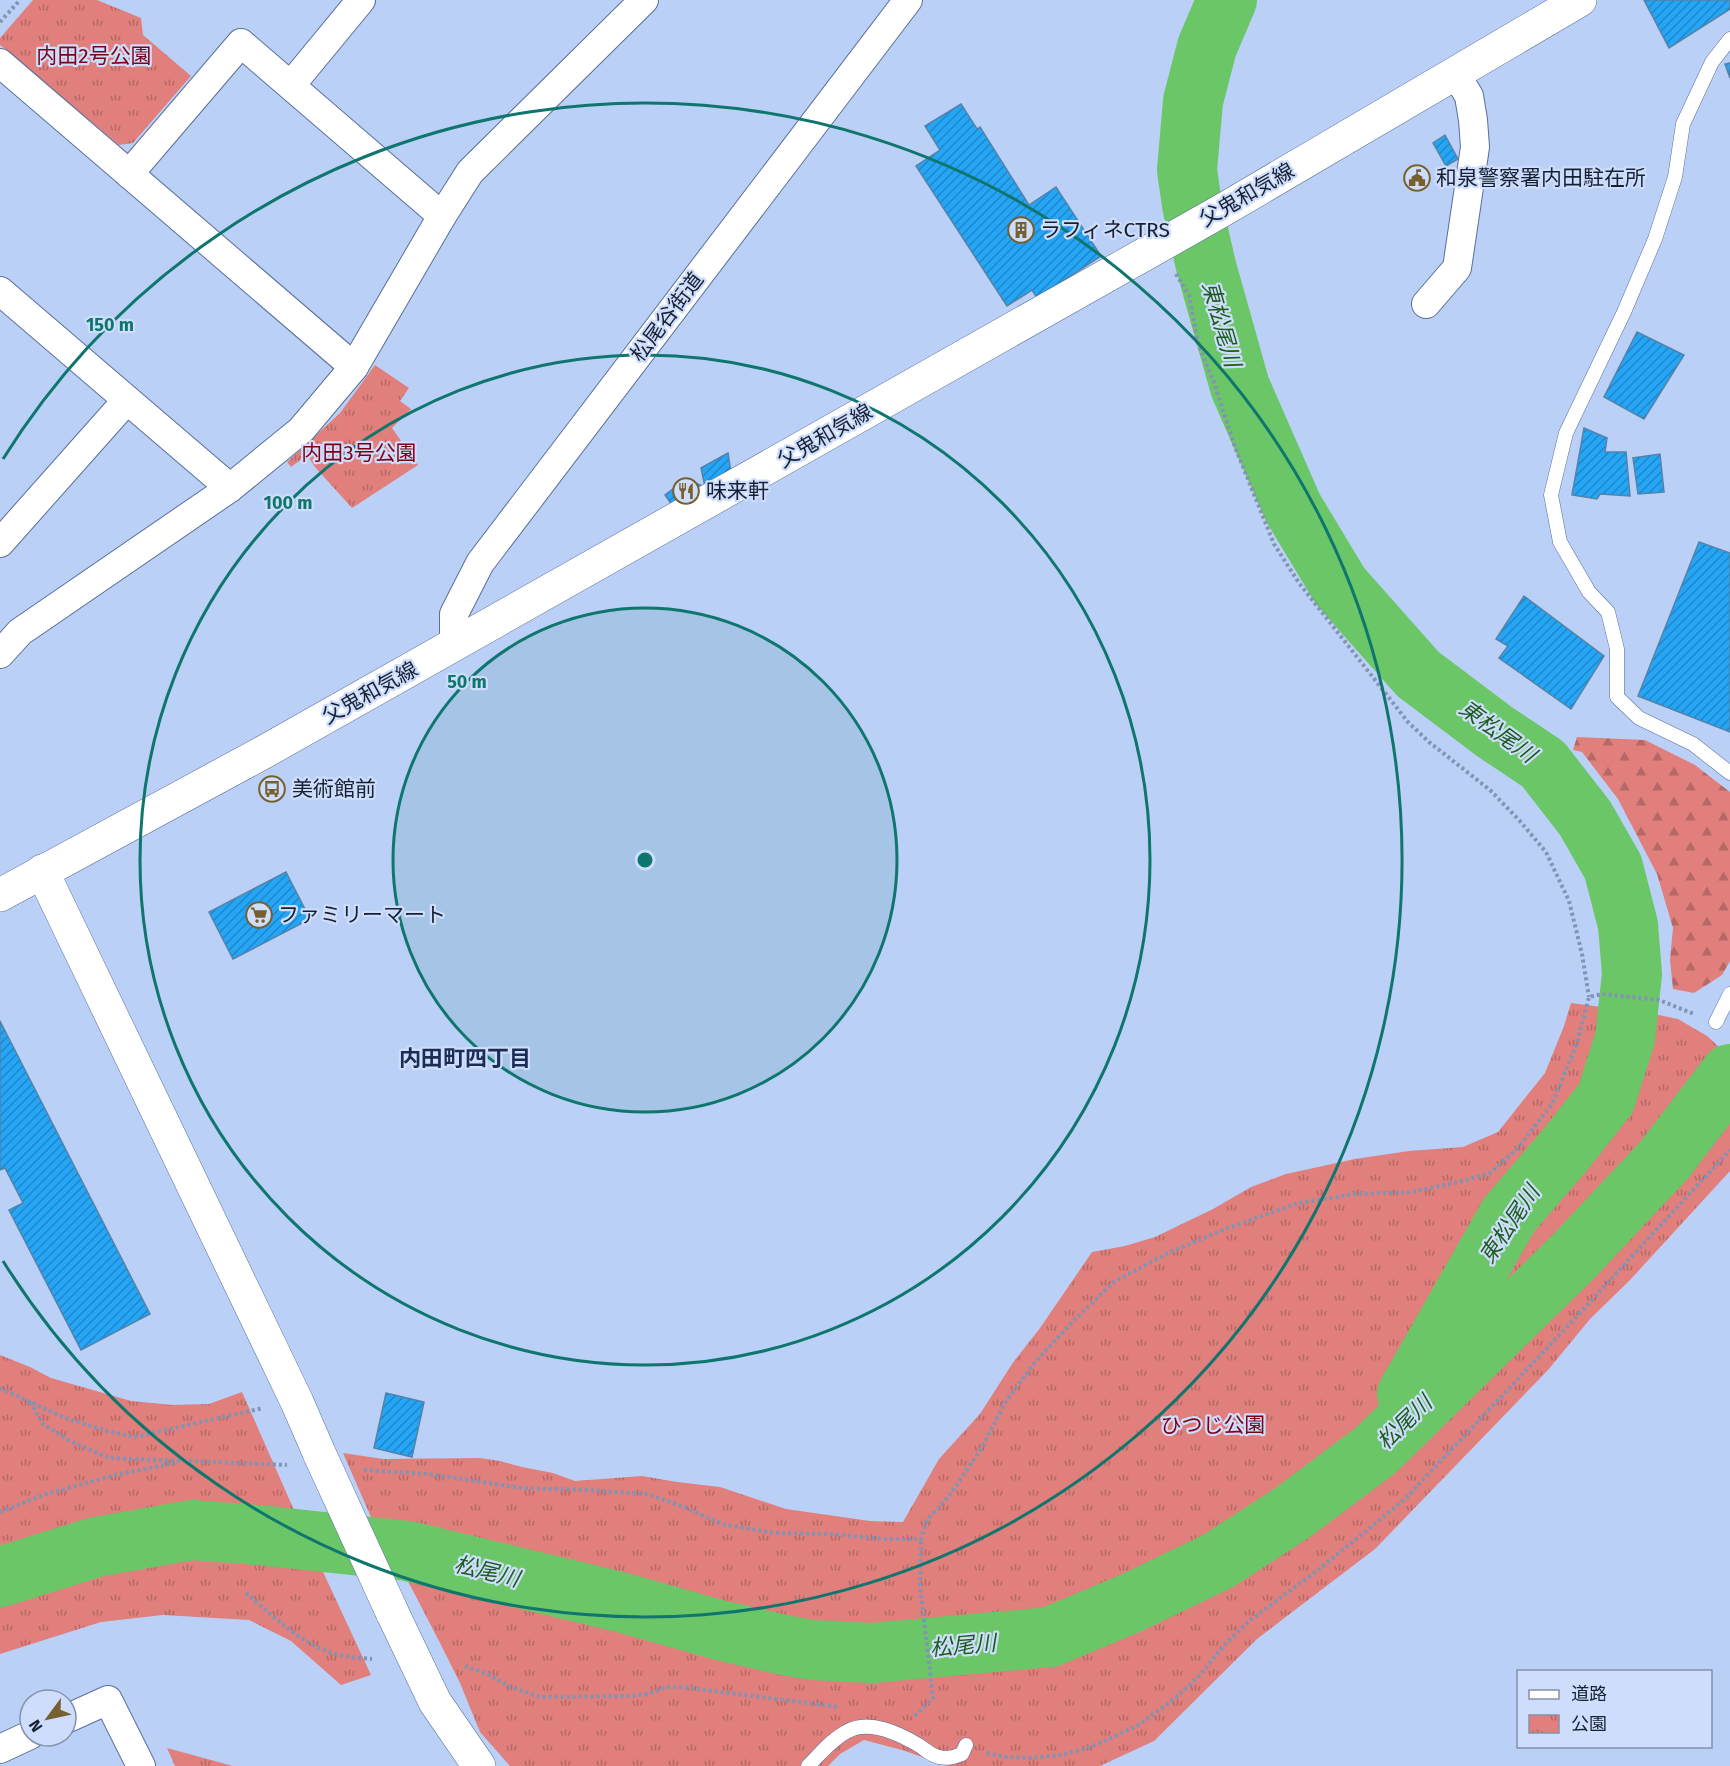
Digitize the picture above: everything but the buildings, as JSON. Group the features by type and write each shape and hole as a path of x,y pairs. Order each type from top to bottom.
{"main road":[{"name":"父鬼和気線","path":"0,895 264,752 1221,212 1580,0"},
{"path":"42,871 297,1402 309,1460 392,1612 435,1702 479,1766"}],"street":[{"path":"291,85 361,0"},
{"path":"0,654 20,632 230,488 301,430 354,367 470,172 644,0"},
{"name":"松尾谷街道","path":"454,645 454,614 480,563 908,0"},
{"path":"129,174 241,44 442,216"},
{"path":"0,63 354,367"},
{"path":"1426,304 1457,268 1475,147 1469,96 1455,73"},
{"path":"0,291 230,488"},
{"path":"0,543 127,400"},
{"path":"78,1714 108,1700 141,1766"},
{"path":"0,1749 18,1741"}],"lane":[{"path":"1730,39 1712,62 1683,124 1675,177 1655,239 1624,312 1566,433 1551,495 1560,542 1589,592 1608,612 1617,649 1617,697 1639,718 1693,744 1730,773"},
{"path":"1716,1023 1730,994"},
{"path":"808,1766 847,1730 866,1727 887,1729 937,1757 953,1758 962,1754 966,1745"}],"path":[{"path":"0,22 20,0"},
{"path":"1164,243 1189,296 1198,343 1235,447 1274,544 1299,583 1408,722 1490,790 1519,819 1545,852 1569,901 1582,954 1589,997 1576,1043 1552,1104 1518,1148 1490,1173 1412,1192 1355,1194 1299,1203 1226,1229 1166,1254 1114,1282 1075,1319 1036,1361 1006,1401 981,1449 949,1496 927,1520 921,1539 920,1585 933,1698 913,1718 949,1739 982,1752 1004,1757 1029,1758 1061,1755 1084,1749 1105,1742 1140,1724 1174,1699 1201,1674 1224,1645 1249,1621 1318,1570 1404,1500 1730,1150"},
{"path":"1589,997 1602,994 1659,1000 1716,1023"},
{"path":"0,1388 66,1418 135,1437 297,1402"},
{"path":"30,1402 43,1424 70,1441 108,1458 251,1463 309,1460"},
{"path":"0,1512 43,1495 115,1475 182,1461"},
{"path":"357,1470 428,1474 522,1488 647,1494 722,1524 774,1533 921,1539"},
{"path":"246,1593 296,1634 321,1648 343,1656 372,1659"},
{"path":"465,1666 492,1676 508,1686 540,1697 630,1696 682,1687 846,1708"}],"green space":[{"name":"内田2号公園","path":"33,0 97,0 141,18 143,35 191,76 133,143 119,145 0,45 0,38"},
{"name":"内田3号公園","path":"375,365 409,388 400,401 411,409 392,428 418,465 352,508 307,455 291,467 287,462 340,413"},
{"path":"1577,737 1645,740 1695,765 1730,792 1730,961 1722,975 1694,993 1673,989 1670,960 1673,928 1657,874 1618,799 1582,752 1573,750"},
{"name":"ひつじ公園","path":"1571,1003 1678,1019 1707,1036 1730,1057 1730,1171 1630,1280 1590,1319 1548,1370 1375,1549 1257,1639 1154,1741 1100,1766 948,1766 864,1740 840,1754 828,1766 510,1766 480,1732 460,1683 411,1587 371,1517 343,1453 383,1459 480,1458 553,1473 575,1481 642,1476 720,1487 786,1509 870,1521 903,1522 939,1459 980,1414 1012,1364 1040,1328 1092,1252 1125,1246 1155,1237 1213,1209 1251,1187 1286,1174 1355,1159 1409,1151 1463,1147 1498,1132 1545,1073"},
{"path":"0,1355 51,1378 131,1401 173,1405 209,1404 242,1392 371,1675 341,1685 291,1641 249,1620 163,1615 101,1622 0,1654"},
{"path":"167,1748 233,1766 175,1766"}],"waterway":[{"name":"東松尾川","path":"1227,0 1207,47 1193,101 1187,170 1192,205 1206,266 1240,387 1293,508 1340,586 1418,674 1495,732 1543,764 1585,818 1613,867 1628,925 1632,974 1625,1038 1606,1098 1509,1215 1407,1394"},
{"name":"松尾川","path":"0,1577 96,1547 192,1530 408,1551 620,1602 719,1630 811,1650 871,1653 1050,1637 1131,1603 1218,1561 1292,1513 1376,1450 1573,1257 1665,1159 1730,1074"}],"place":[{"name":"和泉警察署内田駐在所","path":"1417,178"},
{"name":"ラフィネCTRS","path":"1021,230"},
{"name":"味来軒","path":"686,491"},
{"name":"美術館前","path":"272,789"},
{"name":"ファミリーマート","path":"259,915"}],"district":[{"name":"内田町四丁目","path":"465,1058"}]}
